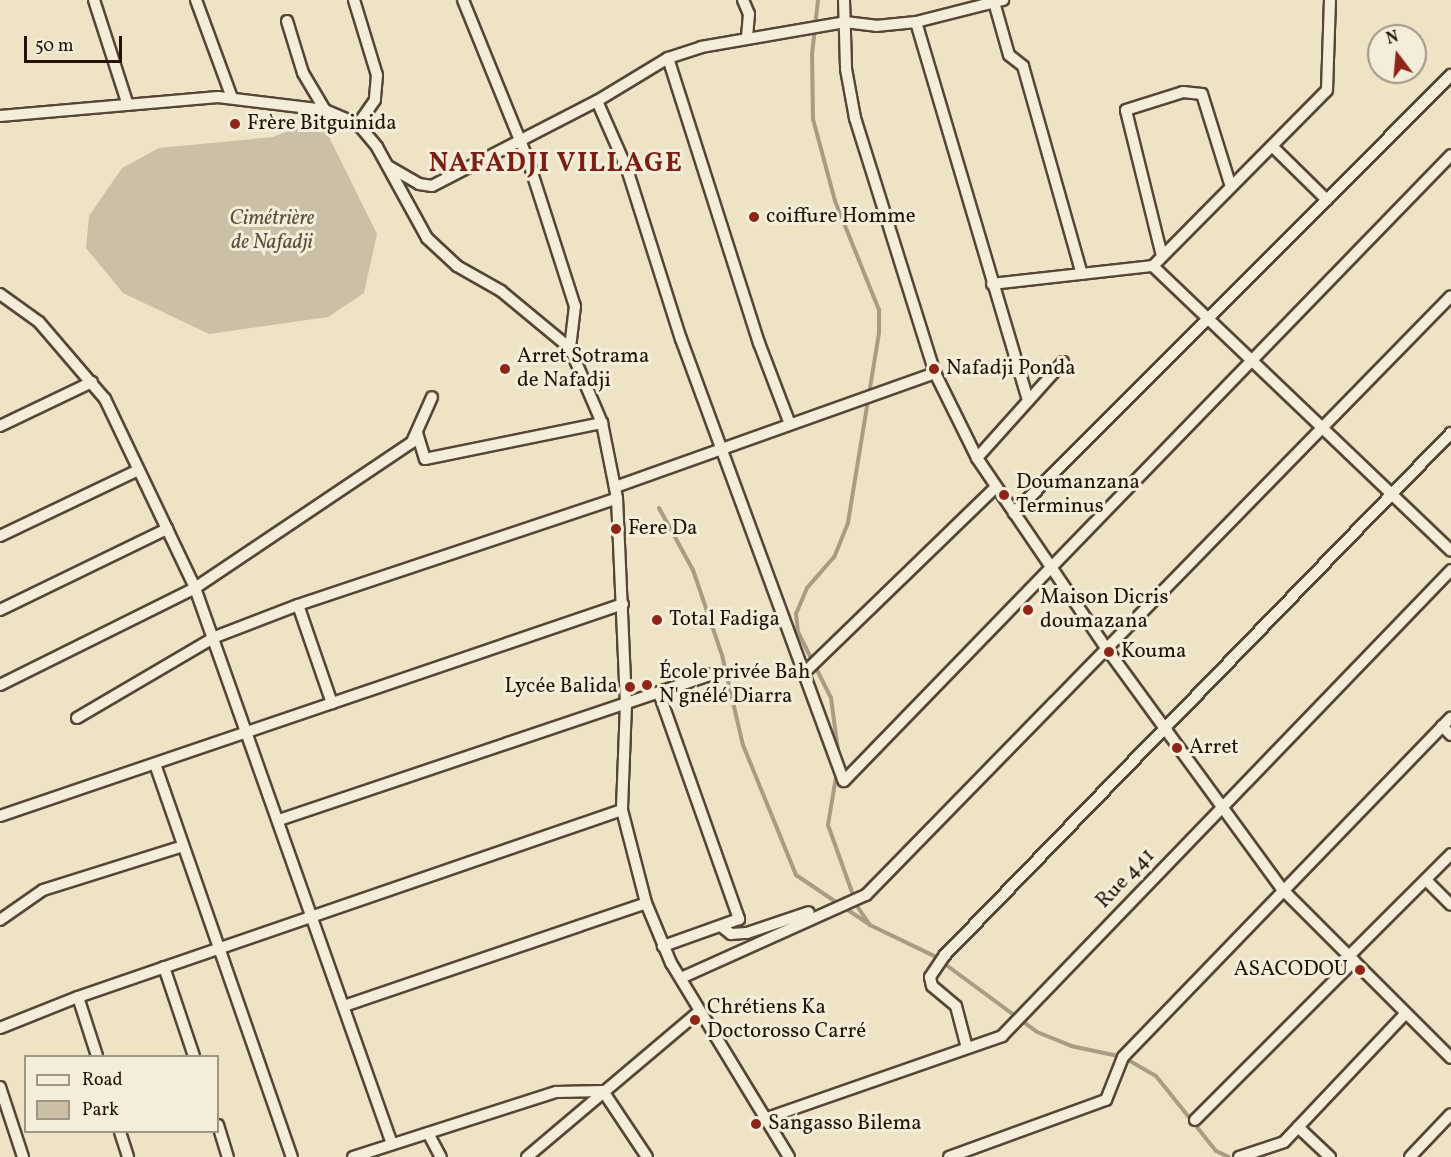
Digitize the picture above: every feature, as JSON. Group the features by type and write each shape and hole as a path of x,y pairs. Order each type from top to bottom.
{"street":[{"path":"94,0 128,105"},
{"path":"196,0 232,98"},
{"path":"354,0 377,75 375,100 358,124"},
{"path":"464,0 519,140 575,306 570,348"},
{"path":"743,0 748,14 747,36"},
{"path":"843,0 846,69 855,118 935,373 977,458 1107,649 1164,725 1221,809 1282,889 1451,1058"},
{"path":"993,284 1154,266 1327,90 1330,0"},
{"path":"387,165 418,184 432,186 597,101 668,58 747,36 783,35 845,22 876,26 916,22 998,1 1010,55 1023,66 1082,274"},
{"path":"287,21 303,73 325,110"},
{"path":"916,22 1028,401"},
{"path":"668,58 759,343 790,424"},
{"path":"1014,513 1451,75"},
{"path":"1162,256 1126,110 1183,92 1202,94 1231,187"},
{"path":"0,116 232,98 325,110 358,124 387,165 427,237 457,266 501,291 570,348 602,423 616,492 626,704 622,810 646,903 663,946 681,978 789,1157"},
{"path":"597,101 627,169 678,330 844,781 1451,154"},
{"path":"1272,146 1327,200"},
{"path":"1154,266 1451,551"},
{"path":"0,294 39,322 105,399 136,471 195,588 215,637 392,1144"},
{"path":"681,978 866,895 1451,296"},
{"path":"977,458 1063,362"},
{"path":"77,718 215,637 298,604 616,492 721,448 935,373"},
{"path":"0,426 92,382"},
{"path":"0,685 195,588 412,442 432,398"},
{"path":"417,433 425,459 602,423"},
{"path":"967,1048 956,1006 932,986 930,977 945,955 1164,725 1393,496 1451,433"},
{"path":"0,536 136,471"},
{"path":"805,672 996,487"},
{"path":"0,610 167,529"},
{"name":"Rue 441","path":"767,1118 1002,1036 1451,570"},
{"path":"298,604 332,703"},
{"path":"0,816 622,604"},
{"path":"279,820 716,673"},
{"path":"659,693 739,919 663,946"},
{"path":"949,1157 1107,1100 1122,1057 1282,889 1451,717"},
{"path":"1442,726 1451,735"},
{"path":"155,764 292,1157"},
{"path":"0,1028 78,997 622,810"},
{"path":"0,920 44,890 183,846"},
{"path":"1195,1120 1451,854"},
{"path":"1426,880 1451,905"},
{"path":"344,1006 646,903"},
{"path":"721,926 731,934 747,933 809,912"},
{"path":"164,967 194,1055"},
{"path":"78,997 97,1055"},
{"path":"527,1157 700,1011"},
{"path":"1239,1157 1284,1142 1405,1014"},
{"path":"0,1087 23,1157"},
{"path":"353,1157 556,1092 603,1091"},
{"path":"603,1091 647,1157"},
{"path":"1410,1157 1451,1114"},
{"path":"0,1128 12,1123"},
{"path":"1298,1127 1330,1157"},
{"path":"219,1128 228,1157"},
{"path":"121,1133 128,1157"},
{"path":"428,1133 441,1157"}],"green space":[{"name":"Cimétrière de Nafadji","path":"311,122 327,133 377,234 364,293 328,317 209,334 123,293 86,248 89,216 122,168 159,148 273,137"}],"waterway":[{"path":"818,0 812,54 813,119 835,201 879,310 879,333 848,523 834,557 807,588 796,614 798,632 831,698 839,758"},
{"path":"659,508 693,570 722,655 743,745 796,875 870,925 934,956 1037,1032 1071,1046 1123,1057 1156,1076 1216,1151 1229,1157"},
{"path":"837,771 828,825 857,906 870,925"}],"place":[{"name":"Frère Bitguinida","path":"235,124"},
{"name":"coiffure Homme","path":"754,217"},
{"name":"Arret Sotrama de Nafadji","path":"505,369"},
{"name":"Nafadji Ponda","path":"934,369"},
{"name":"Doumanzana Terminus","path":"1004,495"},
{"name":"Fere Da","path":"616,529"},
{"name":"Maison Dicris doumazana","path":"1028,610"},
{"name":"Total Fadiga","path":"657,620"},
{"name":"Kouma","path":"1109,652"},
{"name":"École privée Bah N'gnélé Diarra","path":"647,685"},
{"name":"Lycée Balida","path":"630,687"},
{"name":"Arret","path":"1177,748"},
{"name":"ASACODOU","path":"1360,970"},
{"name":"Chrétiens Ka Doctorosso Carré","path":"695,1020"},
{"name":"Sangasso Bilema","path":"756,1124"}],"district":[{"name":"NAFADJI VILLAGE","path":"556,165"}]}
